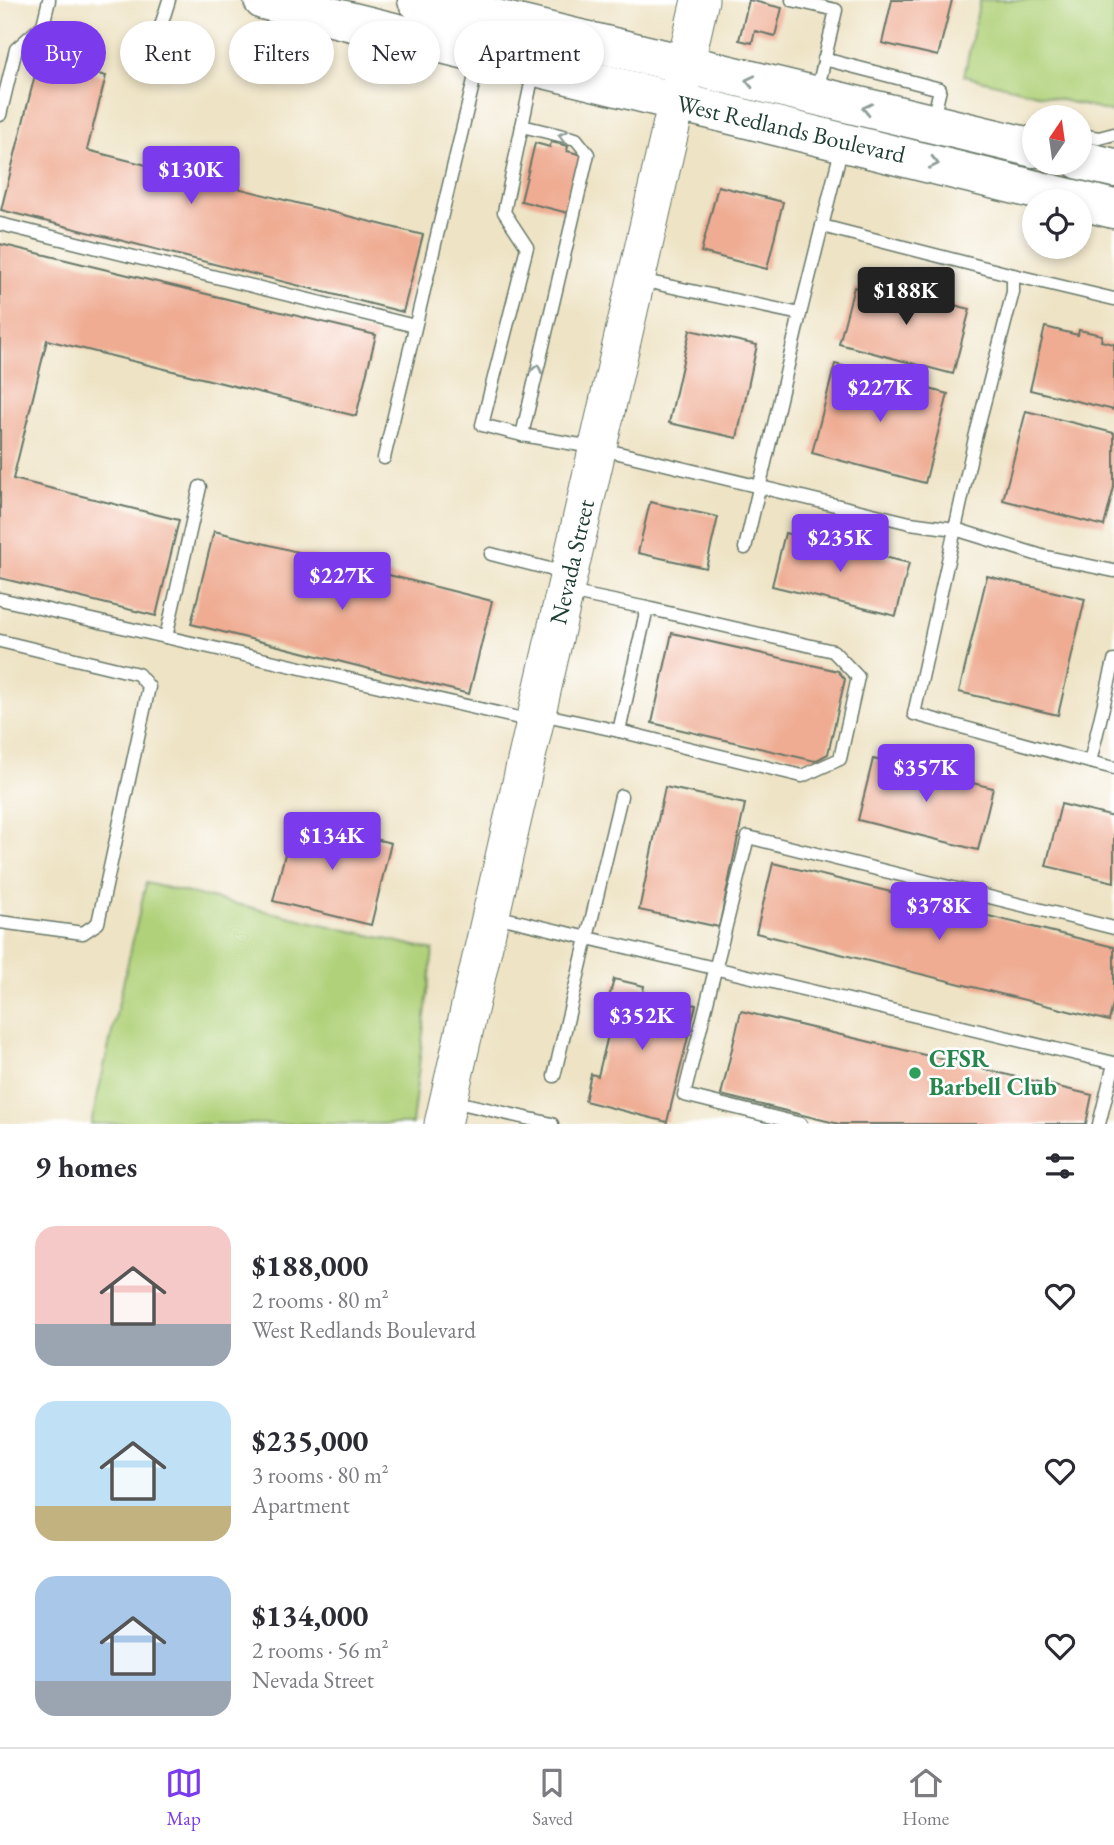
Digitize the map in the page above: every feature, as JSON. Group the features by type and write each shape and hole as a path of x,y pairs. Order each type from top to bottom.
{"main road":[{"name":"West Redlands Boulevard","path":"264,0 454,48"},
{"name":"West Redlands Boulevard","path":"417,0 932,124 1022,140"},
{"name":"West Redlands Boulevard","path":"601,84 1114,209"},
{"path":"1092,163 1114,168"}],"street":[{"name":"Nevada Street","path":"446,1112 700,0"}],"lane":[{"path":"0,115 16,49 44,24 49,0"},
{"path":"162,21 169,0"},
{"path":"792,0 836,10 816,96"},
{"path":"824,60 940,89 932,124"},
{"path":"384,458 473,84"},
{"path":"531,84 504,212 527,247 482,425 598,448 910,523 955,529 1042,556 1114,571"},
{"path":"522,126 576,139 587,154 522,435"},
{"path":"1092,137 1114,134"},
{"path":"745,548 843,142"},
{"path":"0,224 415,326"},
{"path":"822,226 1114,299"},
{"path":"1013,275 1013,292 975,438 914,715 1114,768"},
{"path":"636,279 800,314"},
{"path":"166,637 200,487"},
{"path":"0,599 536,717 619,731 802,776 840,760 858,677 833,651 647,608 567,583 491,554"},
{"path":"619,731 647,608"},
{"path":"0,641 138,674 149,687 98,923 83,933 0,922"},
{"path":"1090,762 1114,661"},
{"path":"554,1076 621,796"},
{"path":"801,1124 684,1094 748,836 1114,928"},
{"path":"491,915 1114,1063 1099,1124"},
{"path":"446,1112 552,1124"}],"green space":[{"path":"980,0 1114,0 1114,113 1092,108 1092,105 1082,105 964,76"},
{"path":"146,883 433,950 412,1124 91,1124"}],"building":[{"path":"749,0 782,8 775,36 755,31 752,43 739,40"},
{"path":"892,0 952,0 938,56 882,43"},
{"path":"33,84 104,84 87,150 423,235 403,312 1,210"},
{"path":"551,142 568,146 567,151 583,155 568,213 521,201 535,143 550,147"},
{"path":"718,186 783,202 767,269 701,252"},
{"path":"0,244 376,335 356,416 47,340 13,479 179,520 156,616 0,578"},
{"path":"875,286 915,297 917,288 944,295 942,302 970,309 953,374 839,344 854,287 873,293"},
{"path":"1045,327 1078,335 1079,330 1102,335 1101,341 1114,344 1114,410 1030,390"},
{"path":"690,330 757,345 737,438 669,423"},
{"path":"835,364 948,394 925,483 812,453"},
{"path":"1026,411 1114,433 1114,487 1104,526 1003,500"},
{"path":"650,502 718,517 706,568 638,553"},
{"path":"214,531 492,601 469,694 191,624"},
{"path":"785,533 909,563 896,616 772,586"},
{"path":"987,576 1085,599 1058,715 959,692"},
{"path":"672,633 838,671 845,679 828,754 815,761 652,723"},
{"path":"873,759 993,788 978,850 858,820"},
{"path":"665,787 745,804 719,927 639,910"},
{"path":"1061,804 1114,817 1114,882 1046,866"},
{"path":"294,819 391,843 371,925 273,901"},
{"path":"773,863 1114,947 1114,1000 1109,1021 756,933"},
{"path":"614,979 644,986 643,992 696,1005 667,1122 585,1101 591,1074 598,1076 614,1011 606,1009"},
{"path":"741,1011 1092,1095 1086,1124 839,1124 721,1095"}],"place":[{"name":"CFSR Barbell Club","path":"915,1073"}]}
